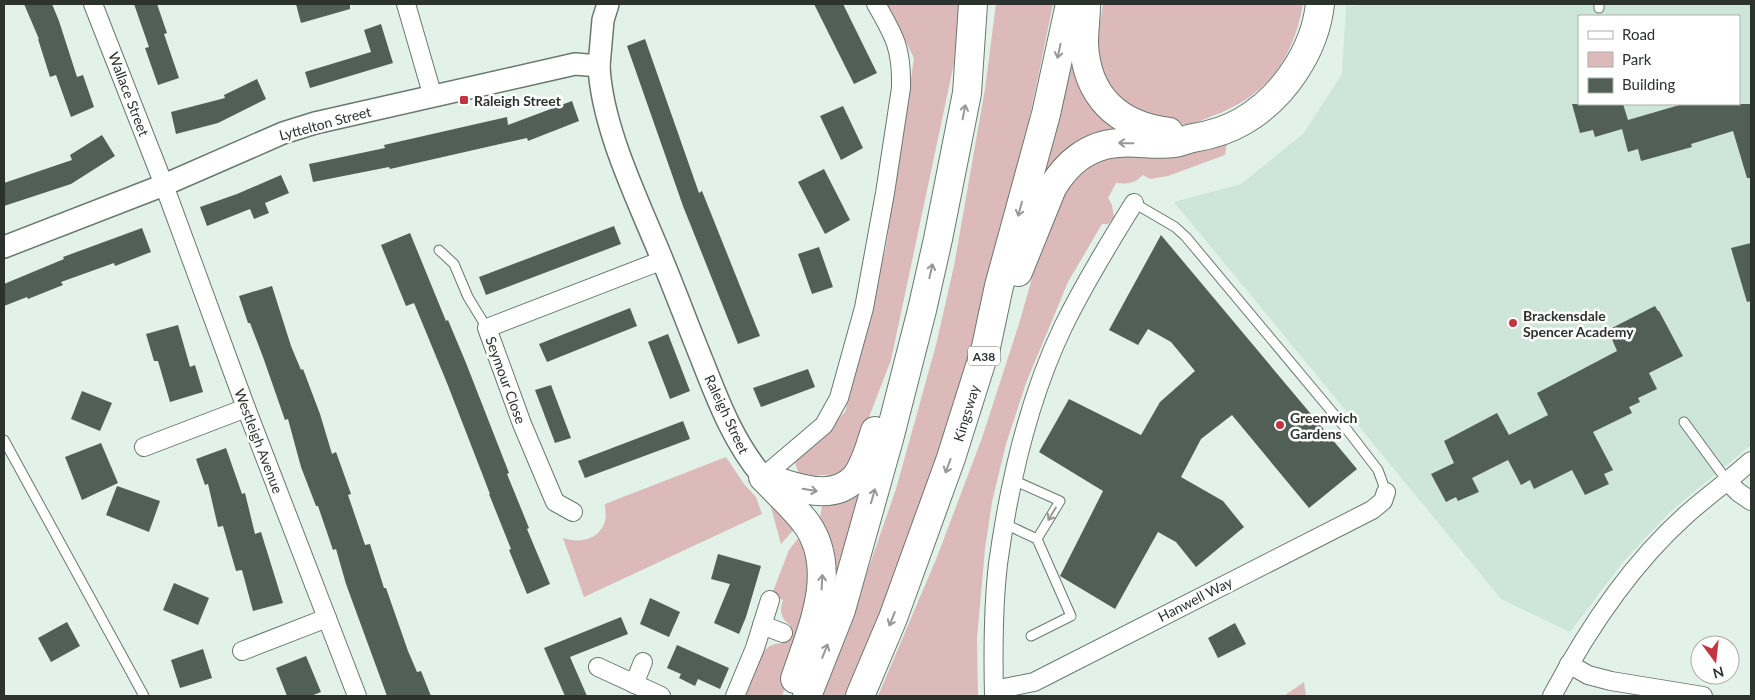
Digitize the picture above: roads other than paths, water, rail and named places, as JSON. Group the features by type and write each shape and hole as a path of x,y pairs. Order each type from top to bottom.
{"highway":[{"path":"807,696 841,610 889,439 922,310 967,93 973,4"},
{"name":"Kingsway","path":"860,696 893,618 948,468 986,347 999,286 1046,114 1070,4"},
{"path":"1086,4 1085,53 1090,75 1101,97 1122,118 1135,125 1192,138"},
{"path":"986,347 1052,188 1059,176 1071,163 1084,154 1105,145 1117,143 1176,143 1215,133 1243,121 1262,108 1282,88 1305,53 1313,34 1320,4"},
{"path":"763,477 806,490 826,491 837,490 856,477 870,448 898,365 922,310"},
{"path":"763,477 806,523 816,542 822,567 821,591 813,626 790,696"}],"street":[{"name":"Wallace Street","path":"93,4 164,185"},
{"path":"406,4 433,97"},
{"path":"599,66 603,20 608,4"},
{"path":"763,477 824,425 839,398 864,308 887,183 902,74 898,47 893,32 876,4"},
{"name":"Lyttelton Street","path":"4,247 164,185 282,133 314,122 575,64 599,66"},
{"name":"Raleigh Street","path":"599,66 606,113 619,152 725,415 749,461 763,477"},
{"name":"Westleigh Avenue","path":"164,185 246,408 357,696"},
{"path":"994,693 998,565 1013,480 1036,393 1062,329 1099,260 1134,202"},
{"name":"Seymour Close","path":"574,512 555,502 522,424 487,328 663,260"},
{"path":"144,447 246,408"},
{"path":"1552,696 1569,664 1612,598 1648,554 1686,515 1751,461"},
{"path":"1728,482 1751,501"},
{"name":"Hanwell Way","path":"994,693 1034,682 1078,661 1159,617 1372,510 1383,501 1386,492"},
{"path":"735,696 742,682 770,600"},
{"path":"242,651 327,618"},
{"path":"762,626 783,633"},
{"path":"634,684 643,662"},
{"path":"1569,664 1588,675 1611,681 1703,696"},
{"path":"598,668 661,696"}],"lane":[{"path":"1134,202 1175,227 1186,237 1348,431 1378,470 1386,492"},
{"path":"439,250 454,264 468,297 487,328"},
{"path":"1684,422 1728,482"},
{"path":"4,440 144,696"},
{"path":"1013,480 1060,501 1037,539"},
{"path":"1005,524 1037,539 1072,616 1031,636"}],"place":[{"name":"Raleigh Street","path":"464,100"},
{"name":"Brackensdale Spencer Academy","path":"1513,323"},
{"name":"Greenwich Gardens","path":"1280,425"}]}
